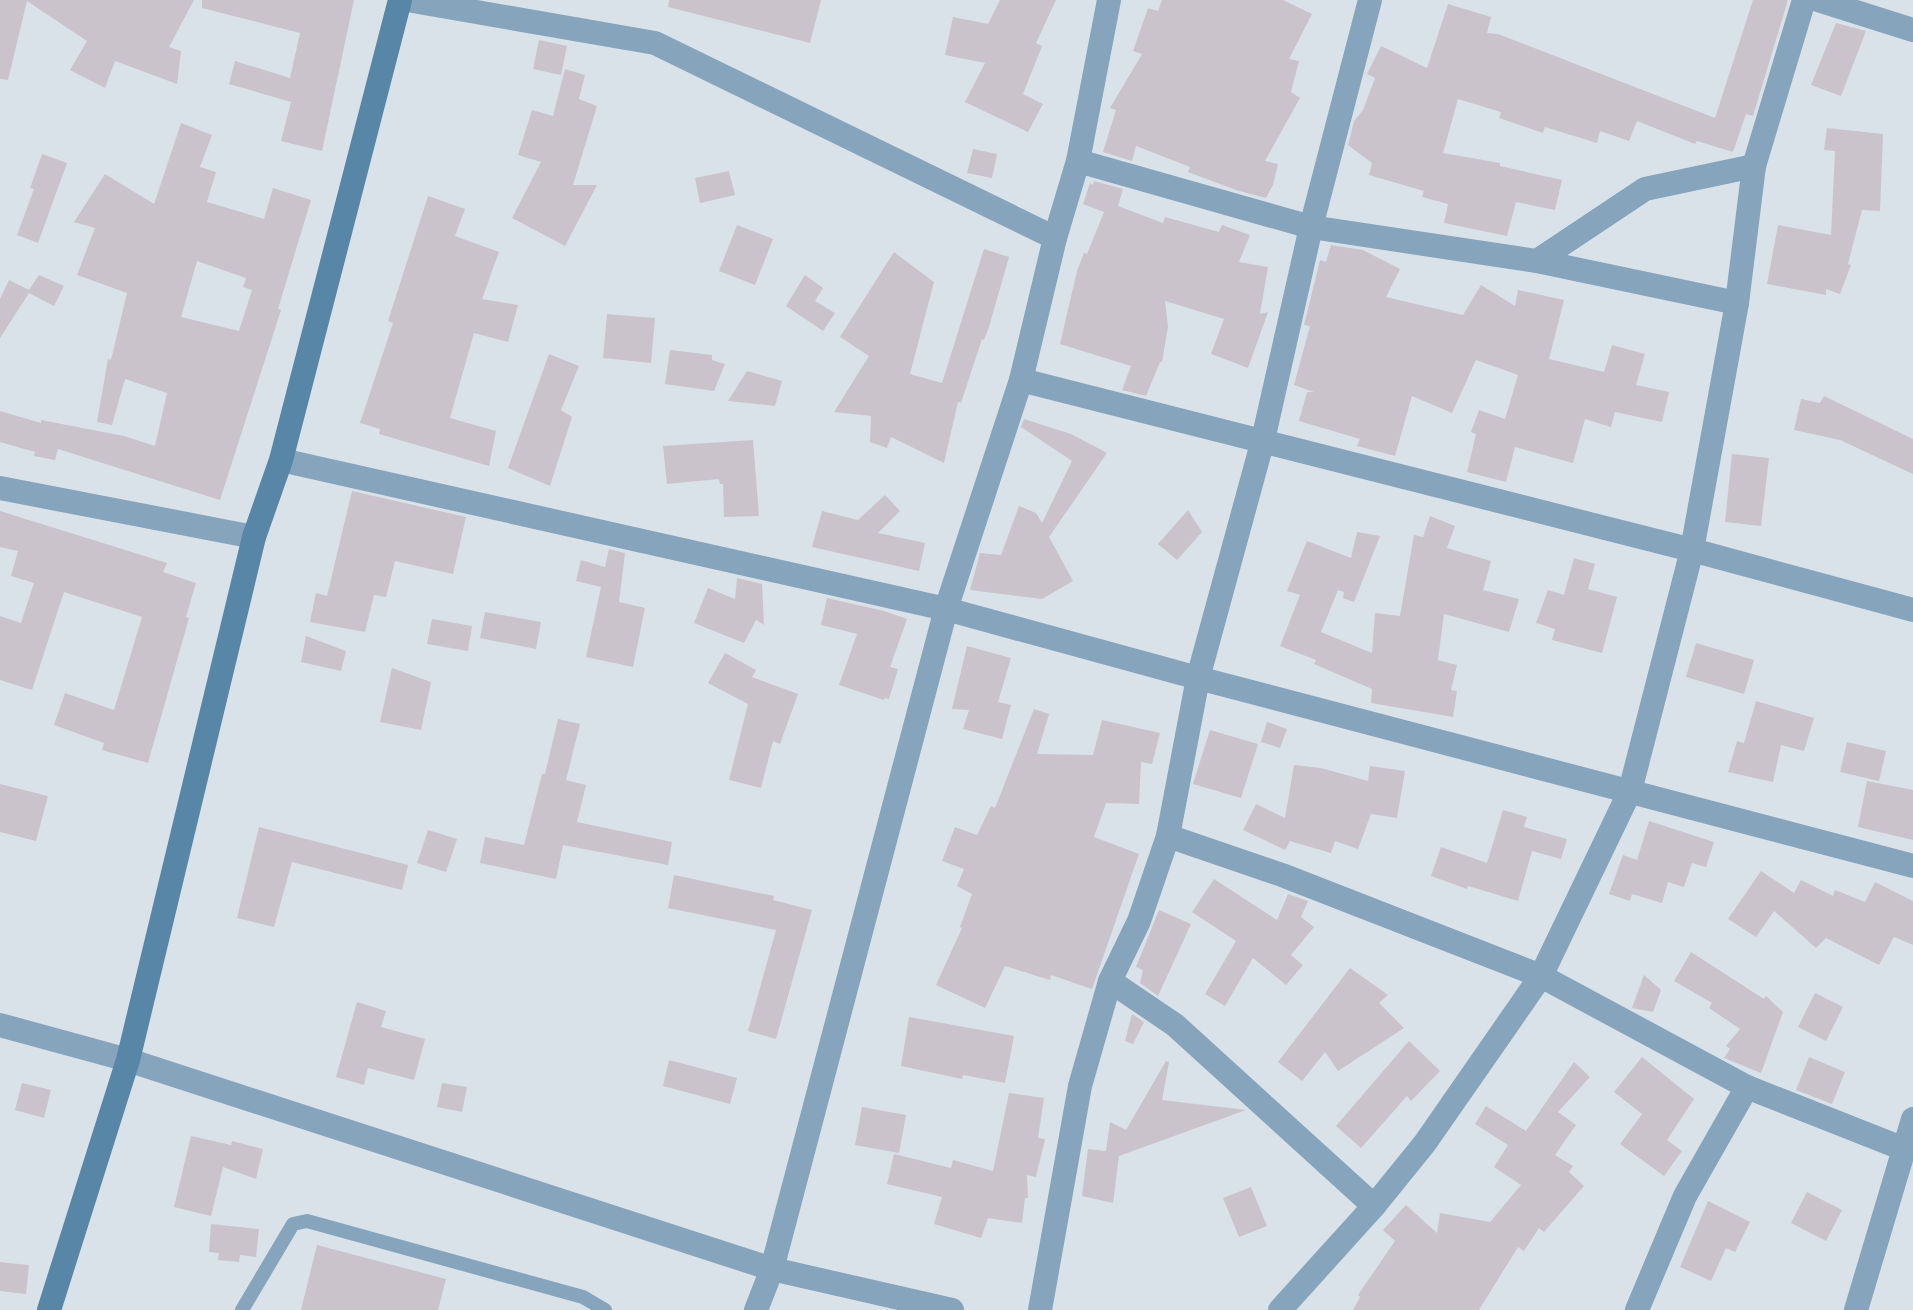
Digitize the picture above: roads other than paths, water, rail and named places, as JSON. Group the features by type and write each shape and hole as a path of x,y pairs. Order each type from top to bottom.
{"street":[{"path":"49,1310 128,1060 254,537 281,460 400,0"},
{"path":"407,0 655,43 1055,238"},
{"path":"756,1310 772,1269 946,609 1021,380 1055,238 1078,161 1109,0"},
{"path":"1040,1310 1080,1086 1110,981 1139,921 1168,836 1198,678 1263,440 1311,227 1370,0"},
{"path":"1280,1310 1374,1206 1425,1143 1541,976 1630,791 1692,550 1737,303 1754,166 1804,0"},
{"path":"1818,0 1913,30"},
{"path":"1078,161 1311,227 1537,261 1737,303"},
{"path":"1537,261 1645,189 1754,166"},
{"path":"1021,380 1692,550 1913,610"},
{"path":"281,460 946,609 1913,866"},
{"path":"0,488 254,537"},
{"path":"1168,836 1282,875 1541,976 1747,1087 1904,1149"},
{"path":"1110,981 1175,1025 1374,1206"},
{"path":"0,1025 128,1060 772,1269 952,1310"},
{"path":"1637,1310 1685,1196 1747,1087"},
{"path":"1856,1310 1913,1119"}],"lane":[{"path":"242,1310 293,1224 307,1221 583,1297 605,1310"}]}
